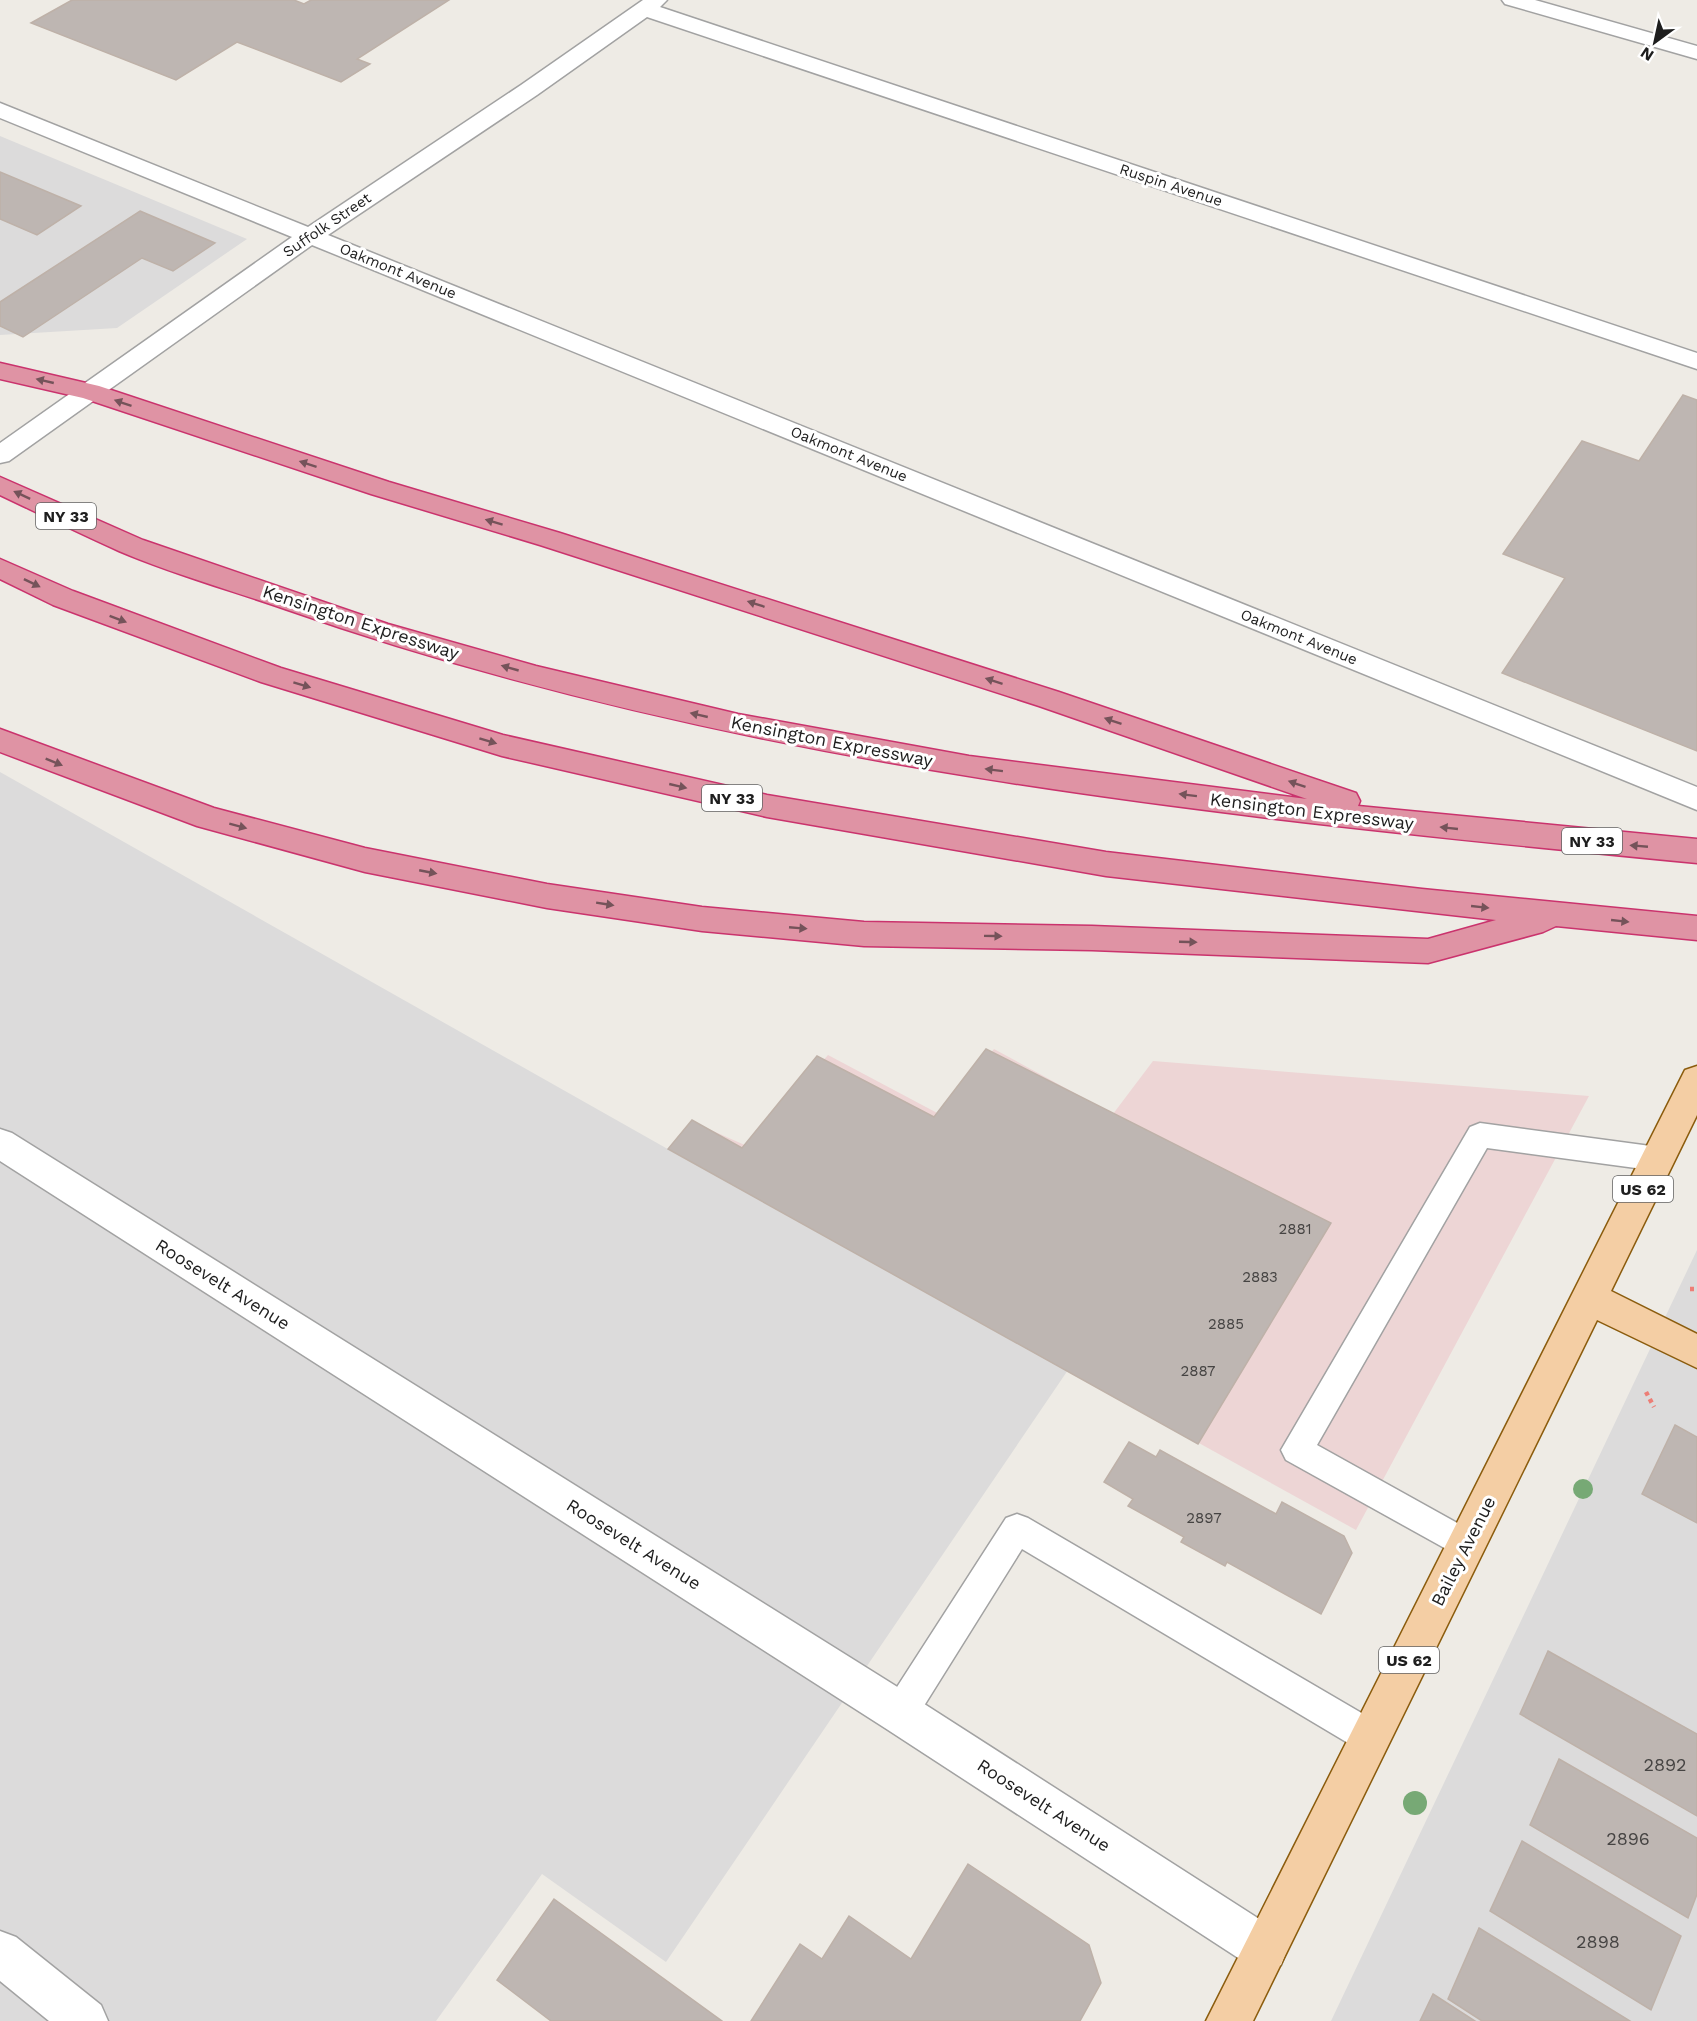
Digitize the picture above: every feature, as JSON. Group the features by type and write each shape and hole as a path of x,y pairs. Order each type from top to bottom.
{"highway":[{"path":"0,371 90,392 380,488 550,539 1050,699 1412,824"},
{"name":"Kensington Expressway","path":"0,485 133,546 378,631 536,676 738,724 969,766 1412,824 1697,851"},
{"name":"NY 33","path":"0,568 63,598 271,675 502,745 766,806 1106,864 1422,901 1697,928"},
{"path":"0,740 61,765 208,818 365,860 547,896 702,919 864,934 1092,938 1428,951 1561,915"}],"main road":[{"name":"Bailey Avenue","path":"1229,2021 1697,1080"},
{"path":"1589,1298 1697,1352"}],"street":[{"path":"1512,0 1697,53"},
{"name":"Suffolk Street","path":"0,455 310,236 530,90 651,4"},
{"name":"Ruspin Avenue","path":"651,4 1697,361"},
{"name":"Oakmont Avenue","path":"0,110 1697,799"},
{"name":"Roosevelt Avenue","path":"0,1143 900,1713 1265,1949"},
{"path":"0,1953 85,2021"}],"lane":[{"path":"1466,1545 1298,1450 1480,1135 1658,1159"},
{"path":"900,1713 1017,1529 1370,1737"}],"path":[{"path":"1690,1290 1697,1289"},
{"path":"1646,1392 1654,1407"}],"shaded area":[{"path":"0,136 247,239 117,328 0,335"},
{"path":"0,772 673,1152 1068,1370 666,1962 542,1874 436,2021 0,2021"},
{"path":"994,1049 1113,1114 1153,1061 1589,1096 1356,1530 673,1152 695,1123 747,1146 828,1055 941,1115"},
{"path":"1697,1250 1697,2021 1331,2021"}],"building":[{"path":"72,0 294,0 304,4 311,0 449,0 357,59 370,64 341,82 237,42 176,80 31,23"},
{"path":"0,172 81,206 37,235 0,219"},
{"path":"140,211 215,243 173,271 142,258 23,337 0,326 0,302"},
{"path":"1683,395 1697,400 1697,751 1502,673 1565,578 1503,554 1582,441 1639,461"},
{"path":"986,1049 1331,1223 1198,1444 668,1149 692,1120 742,1148 817,1056 934,1117"},
{"path":"1675,1425 1697,1437 1697,1523 1642,1494"},
{"path":"1129,1442 1156,1457 1160,1450 1276,1514 1282,1502 1344,1536 1352,1553 1321,1614 1227,1562 1225,1566 1181,1542 1184,1537 1128,1506 1133,1499 1104,1482"},
{"path":"1548,1651 1697,1734 1697,1816 1520,1714"},
{"path":"1559,1759 1697,1838 1697,1894 1688,1918 1530,1825"},
{"path":"1522,1841 1681,1936 1651,2010 1490,1911"},
{"path":"968,1864 1089,1945 1101,1983 1080,2021 751,2021 800,1944 822,1959 849,1916 911,1959"},
{"path":"554,1899 722,2021 551,2021 497,1980"},
{"path":"1479,1928 1630,2021 1482,2021 1448,1999"},
{"path":"1433,1994 1475,2021 1420,2021"}]}
